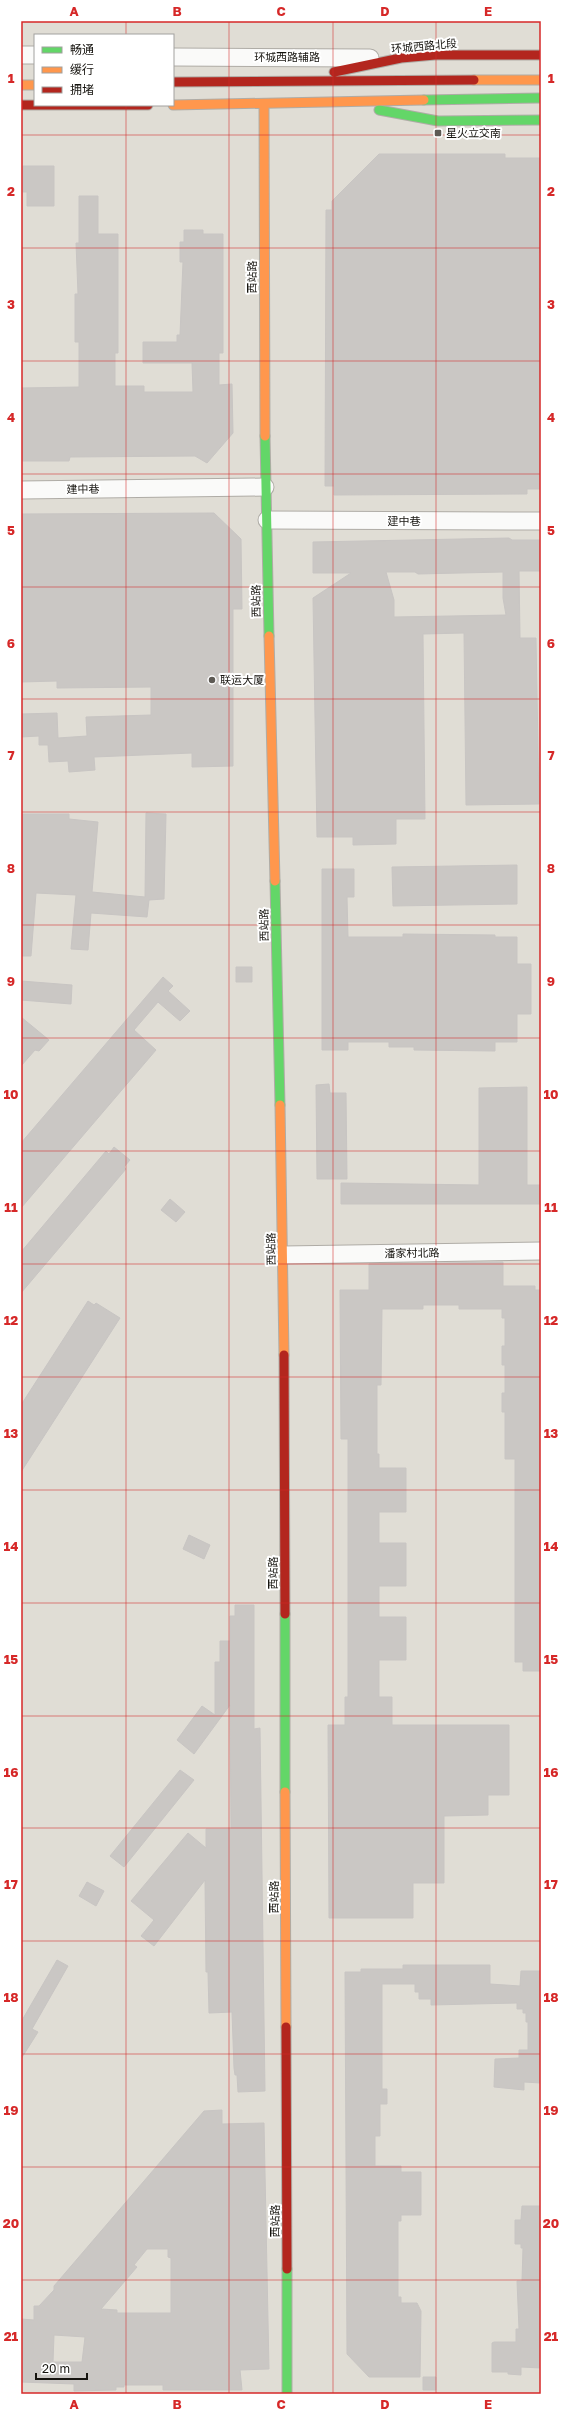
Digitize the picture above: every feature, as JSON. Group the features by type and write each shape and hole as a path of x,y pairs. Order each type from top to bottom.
{"street":[{"path":"21,55 34,55"},
{"name":"环城西路北段","path":"287,82 401,58 435,55 541,55"},
{"name":"环城西路辅路","path":"174,57 401,58"},
{"name":"环城西路北段","path":"174,82 541,80"},
{"path":"174,105 345,103 422,99 541,98"},
{"path":"345,103 438,121 541,120"},
{"name":"西站路","path":"264,104 265,487 284,1256 287,2394"},
{"path":"21,105 34,105"},
{"name":"建中巷","path":"21,490 265,487"},
{"name":"建中巷","path":"267,520 541,521"},
{"name":"潘家村北路","path":"284,1256 541,1251"}],"green space":[{"path":"188,21 541,21 541,22"}],"building":[{"path":"379,154 505,154 505,158 541,158 541,252 539,252 539,289 541,289 541,308 539,308 539,344 541,344 541,489 527,489 527,494 334,495 334,486 325,486 326,210 332,210 332,201"},
{"path":"23,166 54,166 54,206 27,206 27,192 23,192"},
{"path":"79,196 98,196 98,234 118,234 118,353 115,353 115,386 144,386 144,392 193,392 192,363 143,363 143,342 177,342 177,335 180,335 183,262 180,262 180,242 184,242 184,230 203,230 203,234 223,234 223,353 219,353 219,385 232,384 233,433 207,463 195,456 70,457 69,461 21,461 21,388 79,387 79,342 75,342 75,294 78,294 76,243 79,243"},
{"path":"214,513 241,539 242,609 233,609 233,766 192,767 192,753 94,757 95,770 69,772 68,761 49,762 48,745 39,745 39,736 21,737 21,714 57,713 58,738 87,736 86,717 151,715 151,687 57,688 57,681 21,682 21,514"},
{"path":"509,538 512,540 541,540 541,571 519,571 520,638 536,638 539,804 466,805 464,633 423,634 425,819 396,819 396,844 353,845 353,837 317,837 313,598 351,573 313,573 313,542","holes":["386,572 415,572 418,574 503,572 503,598 506,615 394,617 394,600"]},
{"path":"146,813 166,814 164,899 149,900 147,917 91,913 88,950 71,949 76,895 36,893 31,956 21,956 21,814 69,814 69,819 98,822 92,892 145,897"},
{"path":"517,865 517,904 393,906 392,867"},
{"path":"322,869 354,869 354,897 347,897 348,937 403,937 403,934 495,935 495,937 517,937 517,964 531,964 531,1014 517,1014 517,1042 495,1042 495,1051 414,1050 414,1047 389,1047 389,1042 348,1042 348,1050 322,1050"},
{"path":"236,967 252,967 252,982 236,982"},
{"path":"163,977 173,986 168,991 190,1011 180,1021 158,1002 134,1030 156,1050 21,1208 21,1143"},
{"path":"21,981 72,985 71,1004 21,1000"},
{"path":"21,1017 49,1040 39,1051 35,1050 21,1066"},
{"path":"329,1084 330,1093 346,1093 347,1179 317,1179 316,1085"},
{"path":"527,1087 527,1185 541,1185 541,1204 341,1204 341,1183 479,1185 479,1088"},
{"path":"114,1147 130,1160 124,1167 126,1169 21,1293 21,1252 106,1151 109,1154"},
{"path":"170,1199 185,1212 176,1222 161,1210"},
{"path":"503,1262 503,1286 535,1286 535,1290 541,1290 541,1671 523,1671 523,1662 515,1662 515,1459 505,1459 505,1412 502,1412 502,1393 505,1393 505,1365 502,1365 502,1346 505,1346 505,1318 502,1318 502,1309 459,1309 459,1305 423,1305 423,1309 382,1309 381,1385 377,1385 377,1454 379,1454 379,1468 406,1468 406,1512 379,1512 379,1543 406,1543 406,1586 379,1586 379,1617 406,1617 406,1660 379,1660 379,1697 392,1697 392,1725 509,1725 509,1795 488,1795 488,1815 444,1816 444,1883 413,1883 413,1918 329,1918 328,1725 345,1725 345,1697 348,1697 348,1439 341,1439 340,1290 369,1290 369,1264"},
{"path":"88,1301 94,1305 96,1303 120,1318 21,1472 21,1405"},
{"path":"189,1535 210,1545 204,1559 183,1549"},
{"path":"235,1605 254,1605 254,1729 260,1728 265,2091 238,2092 237,2075 235,2075 234,2068 232,2012 209,2013 208,1972 206,1972 205,1880 154,1946 141,1936 154,1920 131,1901 188,1833 206,1848 206,1829 231,1829 230,1705 194,1754 177,1740 202,1706 215,1715 215,1662 220,1662 220,1641 230,1641 230,1616 235,1616"},
{"path":"180,1770 194,1780 124,1867 110,1856"},
{"path":"87,1882 104,1891 96,1906 79,1896"},
{"path":"57,1960 68,1966 32,2029 38,2032 21,2059 21,2022"},
{"path":"403,1965 490,1965 490,1984 520,1986 521,1971 541,1971 541,2083 524,2082 524,2090 494,2087 495,2059 519,2058 519,2050 528,2050 528,2022 526,2022 526,2013 523,2013 523,2009 517,2009 517,2003 431,2005 431,1999 419,1999 419,1992 415,1992 415,1984 382,1984 382,2089 387,2089 387,2104 380,2104 380,2136 375,2136 375,2166 401,2166 401,2172 421,2172 421,2215 401,2215 401,2221 398,2221 398,2297 401,2297 401,2303 417,2303 421,2311 420,2377 369,2377 347,2354 345,1972 361,1972 361,1969 403,1969"},
{"path":"222,2110 222,2124 264,2123 269,2369 240,2370 242,2390 163,2390 163,2385 124,2385 124,2387 116,2387 116,2390 74,2391 74,2384 21,2382 21,2319 34,2320 34,2306 39,2306 54,2290 54,2286 204,2111","holes":["147,2249 168,2249 168,2257 171,2258 171,2313 117,2313 117,2310 101,2309 137,2267 134,2265","54,2335 85,2337 82,2362 53,2362"]},
{"path":"522,2206 541,2206 541,2368 521,2367 521,2375 508,2374 508,2372 492,2372 492,2343 516,2342 516,2329 519,2329 517,2281 522,2281 523,2248 521,2248 521,2244 515,2244 515,2220 521,2220"},
{"path":"423,2377 436,2377 436,2390 423,2390"}],"traffic: fast":[{"path":"424,100 541,98"},
{"path":"379,110 438,121 541,120"},
{"path":"265,436 269,636"},
{"path":"275,881 280,1105"},
{"path":"285,1614 285,1792"},
{"path":"287,2269 287,2394"}],"traffic: slow":[{"path":"474,80 541,80"},
{"path":"21,85 34,85"},
{"path":"174,105 424,100"},
{"path":"264,104 265,436"},
{"path":"269,636 275,881"},
{"path":"280,1105 284,1355"},
{"path":"285,1792 286,2027"}],"traffic: jam":[{"path":"334,72 401,58 435,55 541,55"},
{"path":"174,82 474,80"},
{"path":"21,105 34,105"},
{"path":"284,1355 285,1614"},
{"path":"286,2027 287,2269"}],"place":[{"name":"星火立交南","path":"438,133"},
{"name":"联运大厦","path":"212,680"}]}
